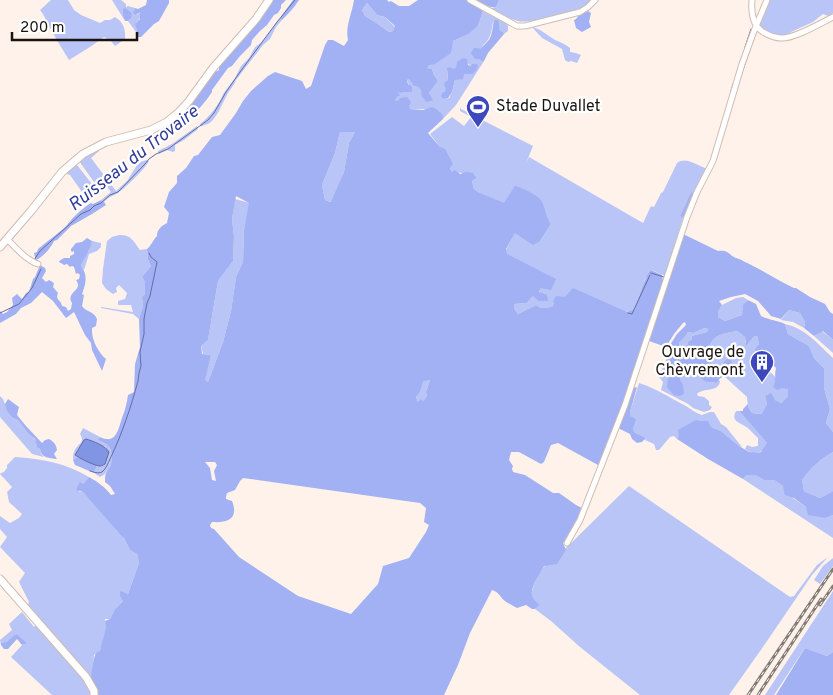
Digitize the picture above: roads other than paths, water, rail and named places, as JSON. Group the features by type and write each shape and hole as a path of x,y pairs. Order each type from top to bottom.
{"street":[{"path":"38,264 3,241 31,211 62,172 83,154 106,142 151,130 167,122 189,101 213,68 256,20 270,0"},
{"path":"470,0 517,26 525,26 580,12 595,0"},
{"path":"752,0 752,18 756,27 765,34 782,39 833,17"},
{"path":"567,544 580,520 625,405 692,206 713,161 739,73 767,0"},
{"path":"752,11 762,13"},
{"path":"0,579 86,677 94,691 94,695"}],"waterway":[{"name":"Ruisseau du Trovaire","path":"34,260 40,251 81,214 101,203 110,195 118,192 149,159 168,149 208,120 240,72 295,0"},
{"path":"745,47 751,29"},
{"path":"736,91 753,40"},
{"path":"731,91 733,84"},
{"path":"90,471 100,473 107,466 129,411 138,381 141,366 140,352 144,334 144,319 157,262 149,253"},
{"name":"Ruisseau du Trovaire","path":"0,313 19,304 32,288 41,269"},
{"path":"651,273 664,277"},
{"path":"628,313 632,314 650,275"}],"railway":[{"path":"748,695 833,569"},
{"path":"820,605 833,586"},
{"path":"758,695 821,599"}],"place":[{"name":"Stade Duvallet","path":"478,128"},
{"name":"Ouvrage de Chèvremont","path":"762,383"}]}
